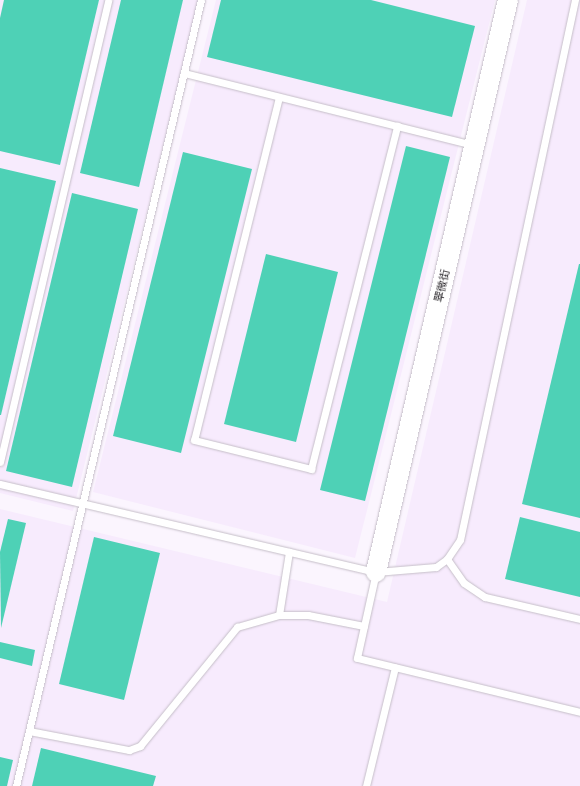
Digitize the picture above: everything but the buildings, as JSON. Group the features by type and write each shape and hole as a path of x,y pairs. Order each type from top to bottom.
{"street":[{"name":"翠微街","path":"376,572 508,0"}],"lane":[{"path":"0,462 108,0"},
{"path":"16,786 201,0"},
{"path":"0,484 376,572 436,566 446,559 460,540 574,0"},
{"path":"184,73 475,145"},
{"path":"279,97 194,440 289,464 312,469 397,126"},
{"path":"279,615 290,552"},
{"path":"446,559 464,583 486,597 580,619"},
{"path":"376,572 357,658 580,712"},
{"path":"29,731 129,750 140,746 237,627 279,615 308,615 364,626"},
{"path":"366,786 395,667"}],"shaded area":[{"path":"0,0 199,0 73,511 0,493"},
{"path":"216,0 495,0 355,558 93,492"},
{"path":"527,0 580,0 580,786 0,786 0,509 387,602"}]}
